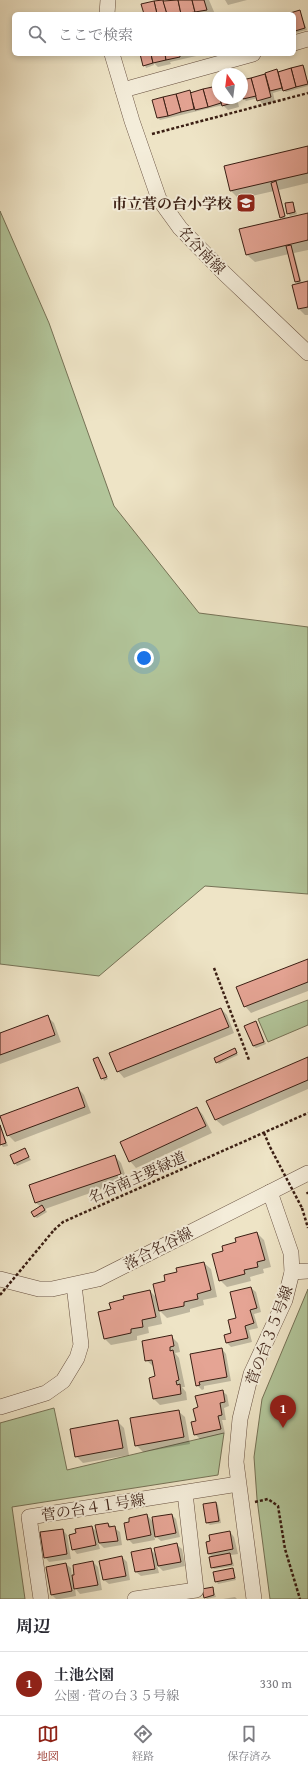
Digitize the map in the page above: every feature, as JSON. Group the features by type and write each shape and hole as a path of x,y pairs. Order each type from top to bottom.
{"street":[{"path":"107,12 108,0"},
{"path":"296,42 308,39"},
{"name":"名谷南線","path":"113,56 145,162 159,198 180,228 225,274 308,354"},
{"path":"123,90 246,56"},
{"name":"落合名谷線","path":"0,1279 39,1289 52,1289 74,1285 105,1275 308,1173"},
{"name":"菅の台３５号線","path":"254,1599 238,1484 237,1450 240,1419 251,1374 285,1300 292,1272 291,1253 270,1192"},
{"path":"292,1272 308,1271"},
{"path":"0,1408 46,1393 63,1381 77,1358 81,1345 74,1285"},
{"name":"菅の台４１号線","path":"41,1599 30,1517 238,1484"},
{"path":"135,1599 196,1594 185,1493"}],"path":[{"path":"152,134 308,94"},
{"path":"214,968 249,1060"},
{"name":"名谷南主要緑道","path":"0,1295 54,1230 63,1222 308,1113"},
{"path":"264,1133 302,1208 308,1228"},
{"path":"242,1505 268,1499 278,1506 285,1549 300,1599"}],"green space":[{"path":"0,211 49,323 114,506 199,613 308,627 308,894 205,886 99,976 0,964"},
{"path":"308,1000 308,1025 268,1042 258,1019"},
{"path":"308,1289 308,1599 270,1599 257,1499 254,1457 262,1399"},
{"path":"54,1408 67,1470 224,1433 218,1475 12,1507 25,1599 0,1599 0,1423"}],"building":[{"path":"163,0 166,12 157,12 154,1"},
{"path":"178,0 181,12 166,12 163,1"},
{"path":"178,0 192,0 195,12 181,12"},
{"path":"192,0 204,0 207,10 195,12"},
{"path":"154,1 157,12 143,12 141,4"},
{"path":"300,10 305,28 296,31 296,12 293,12"},
{"path":"140,56 151,56 153,63 143,66"},
{"path":"151,56 165,56 166,60 153,63"},
{"path":"165,56 180,56 180,57 166,60"},
{"path":"303,65 308,84 296,87 291,68"},
{"path":"291,68 296,87 283,91 278,72"},
{"path":"277,69 282,88 270,91 265,73"},
{"path":"265,74 271,97 257,101 251,78"},
{"path":"251,78 256,96 248,98 248,79"},
{"path":"212,87 212,104 218,104 208,107 203,89"},
{"path":"203,89 208,107 195,110 190,93"},
{"path":"190,90 194,109 181,112 176,94"},
{"path":"176,94 181,112 168,116 163,97"},
{"path":"163,97 168,116 157,118 152,100"},
{"path":"308,146 308,173 230,191 224,166"},
{"path":"276,181 285,216 280,218 271,183"},
{"path":"293,202 295,212 287,214 285,203"},
{"path":"308,213 308,240 246,255 239,229"},
{"path":"291,245 300,281 295,282 286,246"},
{"path":"308,281 308,307 298,309 292,285"},
{"path":"308,959 308,982 244,1007 236,987"},
{"path":"221,1008 229,1027 117,1072 109,1053"},
{"path":"48,1015 55,1035 0,1055 0,1033"},
{"path":"256,1021 264,1042 253,1046 244,1026"},
{"path":"235,1048 237,1053 216,1063 214,1058"},
{"path":"98,1057 107,1077 101,1079 93,1059"},
{"path":"308,1057 308,1080 215,1120 206,1101"},
{"path":"78,1087 85,1107 7,1136 0,1116"},
{"path":"197,1107 206,1126 129,1162 120,1142"},
{"path":"0,1125 6,1143 0,1145"},
{"path":"25,1148 29,1157 14,1164 10,1155"},
{"path":"115,1155 121,1174 35,1203 29,1185"},
{"path":"42,1205 45,1210 34,1217 31,1212"},
{"path":"257,1232 265,1260 257,1262 258,1267 244,1270 245,1274 219,1281 212,1254 223,1251 222,1246 236,1242 235,1238"},
{"path":"204,1262 211,1290 197,1294 198,1299 184,1302 184,1306 159,1311 153,1284 165,1281 164,1275 177,1272 176,1268"},
{"path":"251,1287 257,1308 250,1310 254,1323 245,1326 248,1338 226,1343 224,1335 231,1333 228,1320 236,1318 230,1292"},
{"path":"150,1290 156,1317 142,1320 143,1327 131,1329 131,1333 104,1339 98,1312 111,1309 109,1303 124,1299 123,1296"},
{"path":"172,1335 174,1346 170,1347 170,1351 173,1350 179,1380 176,1381 177,1385 180,1384 181,1394 153,1399 149,1378 155,1376 152,1360 145,1361 142,1341"},
{"path":"222,1348 227,1377 199,1382 200,1385 196,1386 190,1354"},
{"path":"223,1390 225,1402 220,1403 222,1415 218,1416 221,1429 194,1435 191,1422 196,1421 193,1409 198,1407 195,1396"},
{"path":"179,1410 184,1437 135,1446 130,1418"},
{"path":"118,1420 123,1448 75,1457 70,1429"},
{"path":"216,1502 219,1521 206,1523 203,1504"},
{"path":"147,1514 151,1535 127,1540 124,1523 129,1522 129,1518"},
{"path":"172,1514 176,1533 155,1537 152,1517"},
{"path":"108,1523 109,1527 115,1526 118,1541 99,1543 95,1525"},
{"path":"92,1526 96,1545 72,1550 69,1535 76,1533 75,1529"},
{"path":"63,1529 67,1554 44,1558 40,1532"},
{"path":"230,1531 233,1549 208,1554 206,1542 210,1541 209,1535"},
{"path":"177,1543 181,1562 158,1566 154,1548"},
{"path":"151,1548 155,1569 135,1572 131,1552"},
{"path":"230,1553 232,1564 211,1568 209,1557"},
{"path":"122,1556 126,1576 103,1580 99,1561"},
{"path":"93,1561 98,1585 74,1589 72,1575 74,1575 73,1565"},
{"path":"66,1563 72,1591 51,1595 46,1567"},
{"path":"233,1568 235,1578 215,1582 213,1572"},
{"path":"213,1587 214,1595 204,1598 202,1589"}],"place":[{"name":"市立菅の台小学校","path":"246,203"},
{"name":"土池公園","path":"283,1428"}]}
